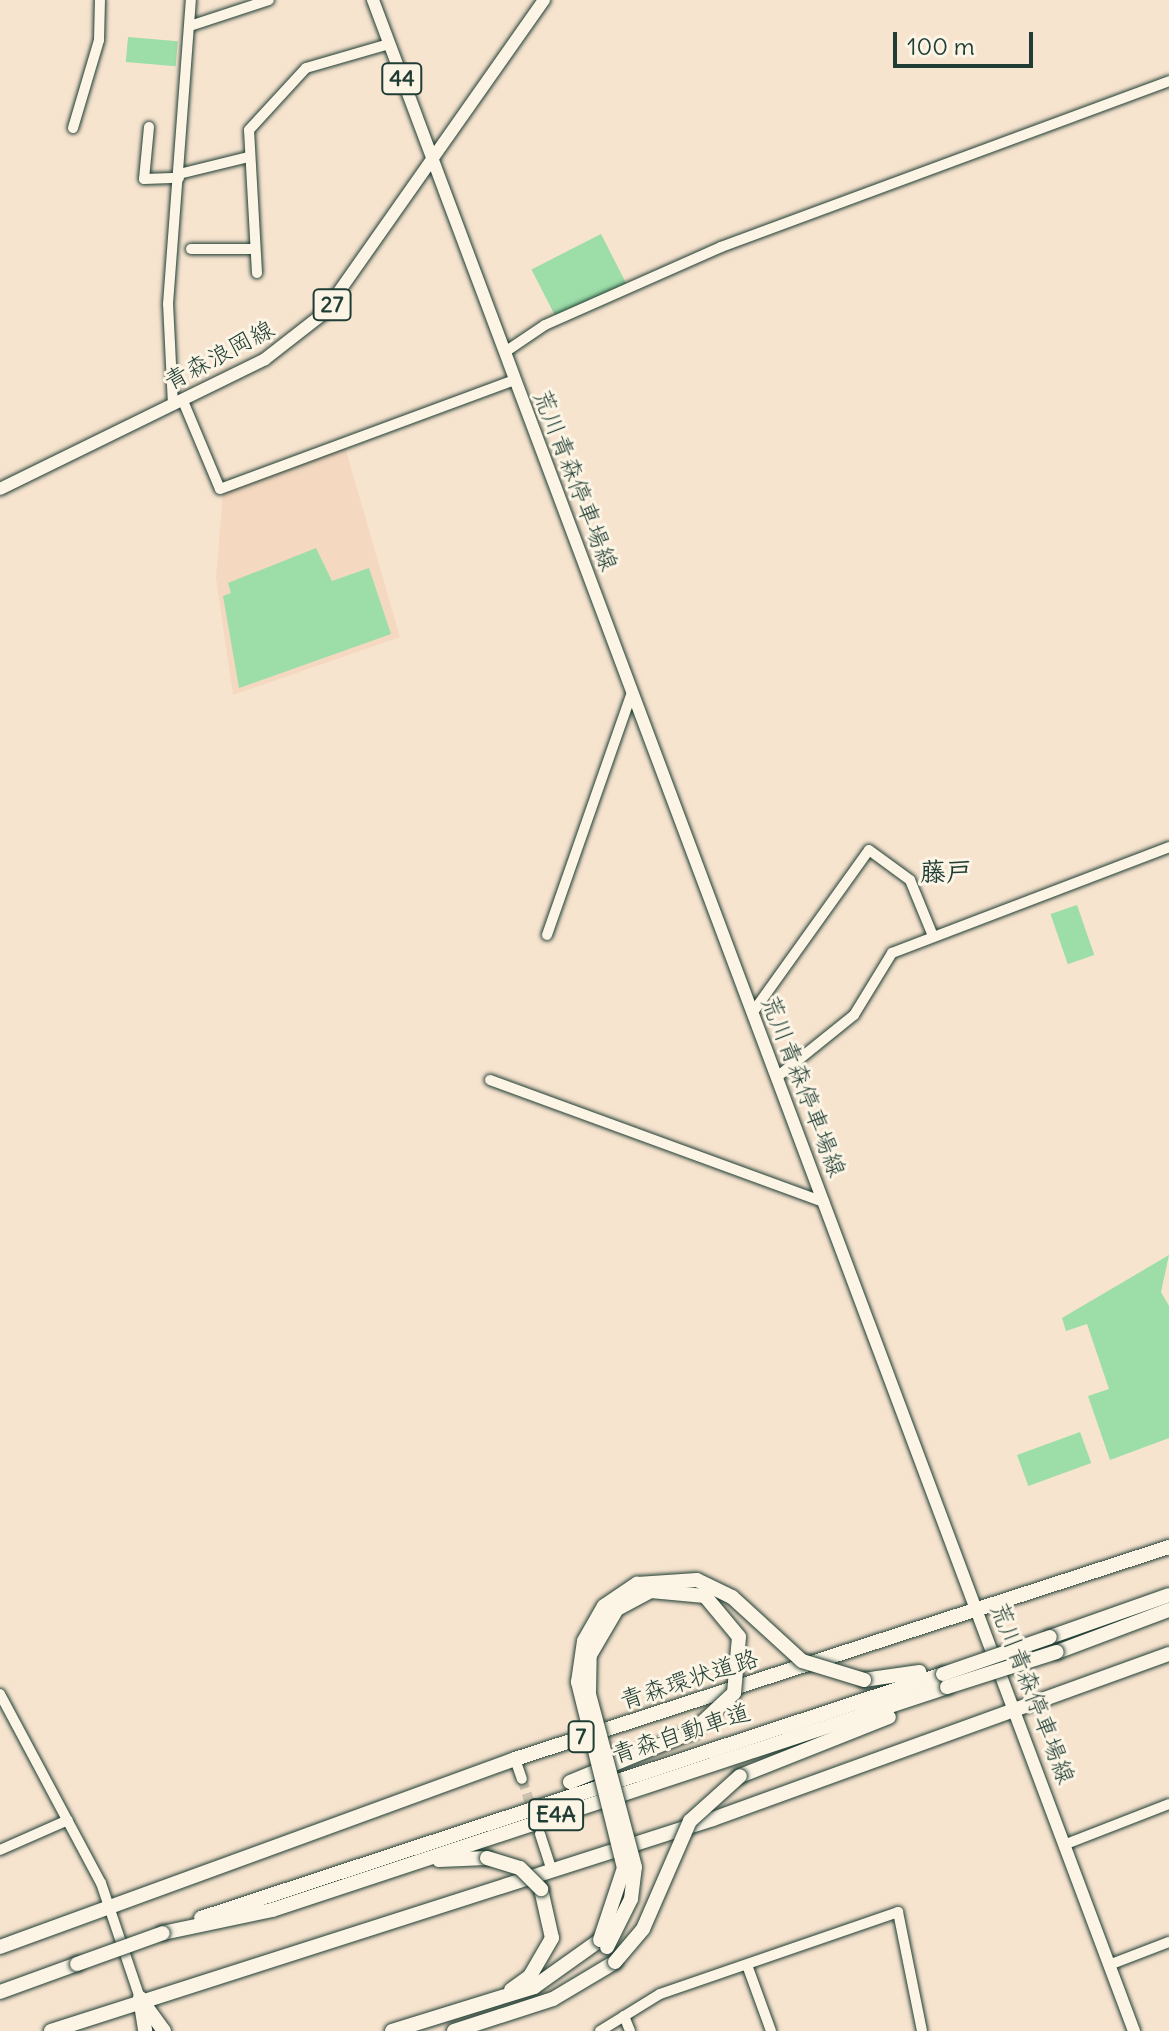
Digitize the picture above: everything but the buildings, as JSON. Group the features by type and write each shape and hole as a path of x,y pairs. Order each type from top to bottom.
{"highway":[{"name":"青森環状道路","path":"0,1947 113,1909 515,1759 980,1613 1169,1547"},
{"path":"392,2031 558,1975 604,1944 624,1868 578,1682 584,1641 604,1606 637,1584 697,1580 732,1597 802,1661 864,1680 945,1680"},
{"path":"409,1844 692,1732 734,1693 739,1637 705,1596 651,1591 617,1609 590,1655 589,1694 635,1867 631,1899 604,1944 566,1982 495,2017"},
{"name":"青森自動車道","path":"163,1933 272,1910 945,1680 1006,1652 1169,1595"},
{"name":"青森自動車道","path":"0,1992 409,1844 945,1680 1050,1655 1169,1610"},
{"path":"51,2031 140,1998 713,1819 1169,1654"},
{"path":"454,2031 553,1999 615,1962 643,1929 690,1821 740,1776 945,1680"},
{"path":"409,1863 487,1858 520,1868 541,1889 552,1938 530,1976 505,1995"},
{"path":"140,1998 145,2031"},
{"path":"140,1998 164,2031"}],"main road":[{"name":"44","path":"373,0 432,158"},
{"name":"青森浪岡線","path":"0,489 265,359 324,313 544,0"},
{"name":"荒川青森停車場線","path":"432,158 980,1613 1134,2031"}],"street":[{"path":"73,128 99,40 100,0"},
{"path":"191,0 168,304 178,403 220,489 515,380"},
{"path":"190,26 269,0"},
{"path":"257,273 248,157 249,130 306,68 389,44"},
{"path":"505,352 545,325 721,247 1169,81"},
{"path":"149,127 144,179 179,176 248,157"},
{"path":"191,249 255,249"},
{"path":"547,935 632,692"},
{"path":"777,1077 854,1015 892,953 1169,847"},
{"path":"753,1012 869,850 910,880 933,936"},
{"path":"490,1080 824,1202"},
{"path":"0,1694 5,1715 68,1820 113,1909 140,1998"},
{"path":"515,1759 522,1779"},
{"path":"1066,1844 1169,1804"},
{"path":"0,1850 68,1820"},
{"path":"540,1834 551,1868"},
{"path":"600,2031 660,1994 898,1912 922,2031"},
{"path":"1109,1965 1169,1942"},
{"path":"747,1965 771,2031"},
{"path":"624,2016 630,2031"}],"shaded area":[{"path":"345,447 400,637 233,695 216,578 223,493"}],"green space":[{"path":"128,37 178,41 176,66 126,62"},
{"path":"601,234 627,285 557,320 532,269"},
{"path":"316,548 332,581 369,568 391,634 239,688 223,596 231,593 228,583"},
{"path":"1077,905 1094,955 1068,964 1051,914"},
{"path":"1169,1255 1161,1292 1169,1306 1169,1438 1110,1460 1088,1396 1109,1389 1087,1324 1066,1331 1062,1318"},
{"path":"1080,1432 1091,1463 1028,1486 1017,1455"}],"tunnel":[{"path":"522,1779 533,1813"}],"district":[{"name":"藤戸","path":"946,872"}]}
